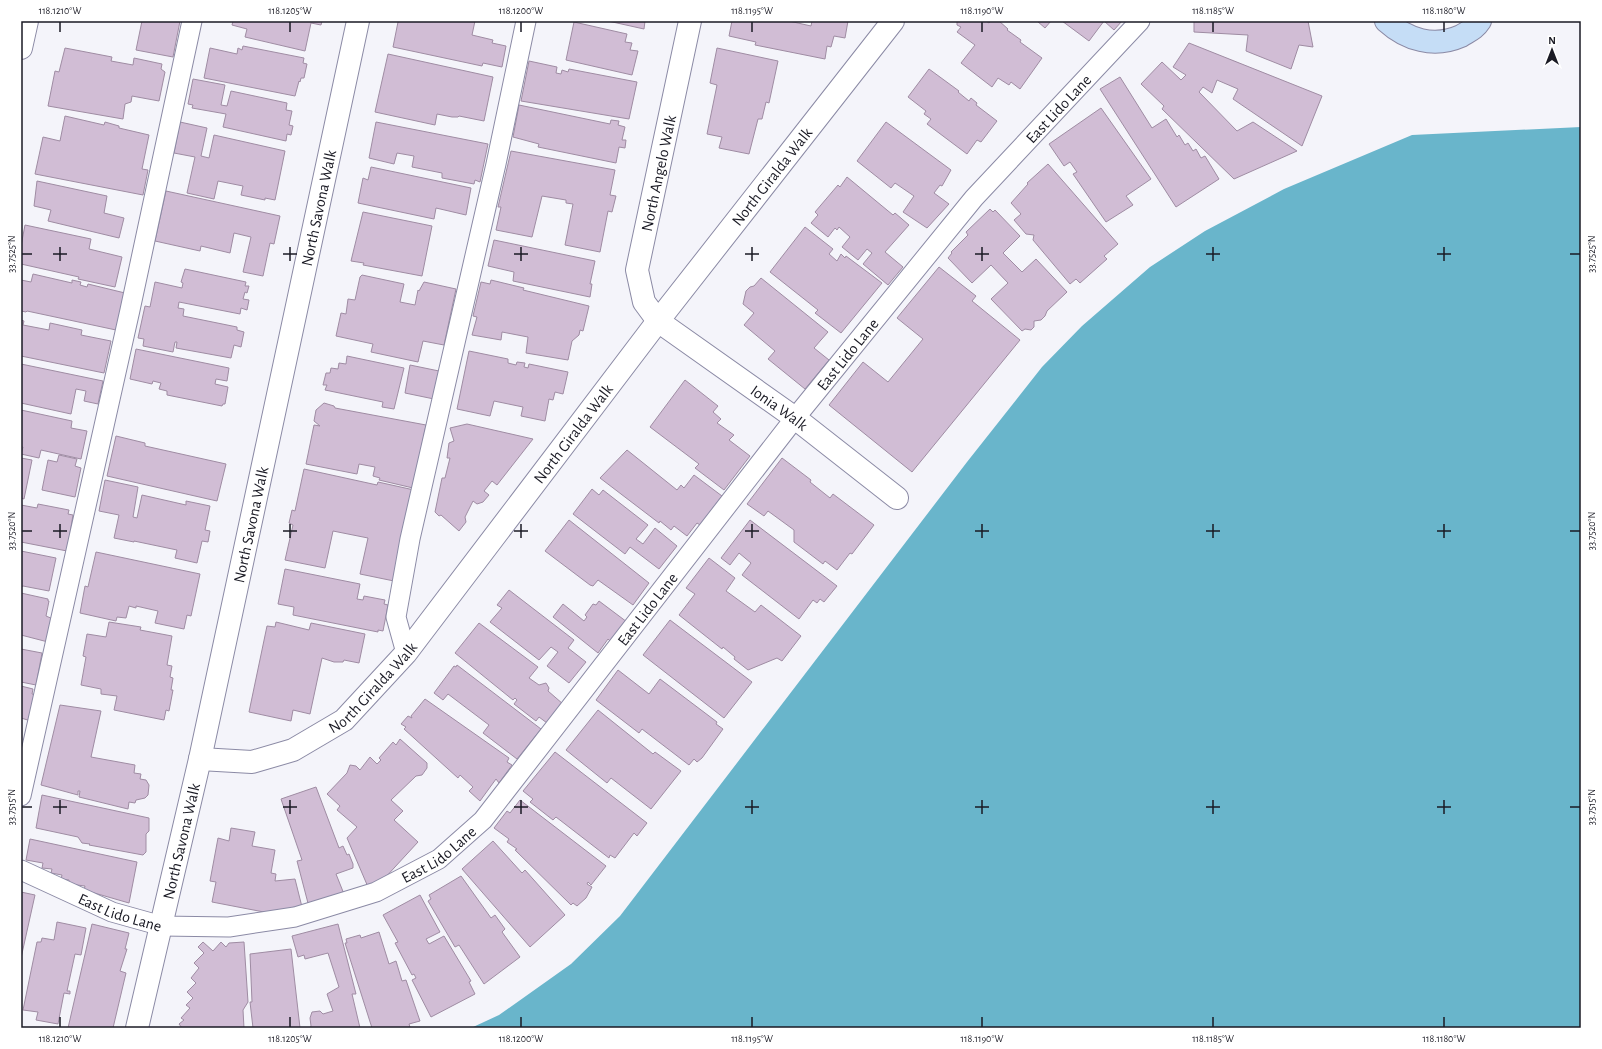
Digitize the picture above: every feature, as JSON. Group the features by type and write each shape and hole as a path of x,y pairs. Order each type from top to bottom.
{"street":[{"path":"21,48 27,21"},
{"name":"North Savona Walk","path":"138,1028 200,759 358,21"},
{"name":"North Angelo Walk","path":"658,321 644,302 637,270 690,21"},
{"name":"North Giralda Walk","path":"200,759 252,762 293,750 344,720 406,653 658,321 893,21"},
{"path":"1386,21 1395,29 1422,41 1448,42 1475,28 1480,21"},
{"name":"Ionia Walk","path":"658,321 795,418 897,498"}],"lane":[{"path":"21,796 130,310 192,21"},
{"path":"406,653 396,617 410,539 492,180 526,21"},
{"name":"East Lido Lane","path":"21,870 112,912 162,926 229,927 295,917 376,892 439,859 483,820 795,418 974,198 1140,21"}],"water":[{"path":"1581,127 1581,1028 471,1028 499,1015 571,964 620,916 967,462 1042,367 1082,326 1150,267 1205,231 1284,189 1412,135"}],"building":[{"path":"142,21 180,21 173,57 136,50"},
{"path":"233,21 322,21 321,25 311,23 305,51 245,37 247,29 232,25"},
{"path":"475,21 472,35 493,40 492,43 506,46 502,67 483,63 482,66 393,47 398,22"},
{"path":"608,21 645,21 644,29"},
{"path":"732,21 789,21 811,26 812,21 848,21 845,38 834,36 831,47 827,46 825,59 755,45 756,42 729,36"},
{"path":"957,21 986,21 989,23 991,21 999,21 1008,29 1007,30 1021,40 1020,42 1042,58 1020,89 1011,82 1009,85 998,78 992,87 961,63 975,45 957,32 961,27 957,25"},
{"path":"1037,21 1051,21 1045,28"},
{"path":"1062,21 1104,21 1089,41"},
{"path":"1104,21 1122,21 1114,30"},
{"path":"1194,21 1308,21 1313,47 1299,45 1291,69 1246,51 1248,35 1194,32"},
{"path":"574,22 627,34 625,42 632,43 630,50 638,51 632,75 566,60"},
{"path":"1189,43 1322,96 1302,146 1233,99 1238,89 1217,80 1212,93 1203,87 1199,92 1237,131 1253,122 1297,151 1234,179 1162,109 1164,106 1141,84 1162,62 1181,80 1186,75 1173,67"},
{"path":"243,46 304,58 303,63 307,64 304,78 301,78 300,82 299,81 295,96 204,78 210,48 237,54 238,48 242,50"},
{"path":"65,48 112,57 111,61 133,65 134,58 162,64 161,69 165,72 159,101 132,96 131,102 125,104 123,119 48,106 55,71 59,72"},
{"path":"717,48 778,61 769,103 766,102 762,119 758,119 749,154 719,148 722,137 707,134 717,85 710,83"},
{"path":"388,54 493,77 484,121 459,116 452,117 437,114 435,125 375,112"},
{"path":"529,61 557,67 556,73 561,74 562,70 568,72 569,69 637,82 629,119 521,101"},
{"path":"929,69 959,91 958,92 969,101 971,98 977,103 976,105 997,121 981,142 977,140 967,154 927,124 931,119 924,114 926,111 908,97"},
{"path":"1120,77 1152,128 1166,119 1177,137 1179,135 1185,145 1188,143 1193,151 1196,149 1201,158 1205,156 1219,179 1176,207 1100,89"},
{"path":"193,79 225,85 221,105 227,106 231,91 287,103 286,110 292,111 289,125 293,126 291,135 287,134 286,141 223,127 226,114 192,108 193,105 188,104"},
{"path":"519,105 610,124 611,120 619,121 618,125 625,127 622,140 626,140 625,148 619,147 616,163 538,147 539,144 513,137"},
{"path":"1101,108 1151,179 1126,196 1133,205 1106,222 1073,174 1077,172 1070,162 1064,166 1049,144"},
{"path":"65,116 104,125 105,122 119,126 119,128 149,135 142,169 148,170 143,195 35,174 43,137 60,141"},
{"path":"180,122 207,128 201,156 209,158 214,135 285,151 275,200 265,198 265,200 241,195 243,186 218,181 214,199 187,193 195,157 174,153"},
{"path":"376,122 488,144 480,182 475,180 474,184 442,178 442,173 412,167 414,156 397,153 394,164 369,158"},
{"path":"886,122 951,170 942,186 940,185 934,193 949,204 927,228 903,212 914,196 895,183 891,188 857,161"},
{"path":"511,151 615,170 610,195 616,196 612,212 608,211 600,252 565,245 573,204 566,203 566,200 542,196 532,237 496,230 501,207 498,207"},
{"path":"1048,164 1118,244 1104,256 1107,259 1080,283 1076,279 1070,284 1033,240 1034,235 1026,234 1014,220 1021,214 1011,203 1028,184 1027,183"},
{"path":"371,167 471,188 466,215 436,208 434,219 358,203 363,178 368,180"},
{"path":"847,177 893,215 895,213 909,225 885,252 903,267 888,285 863,264 872,253 867,249 858,260 842,247 850,237 839,227 837,230 835,228 828,237 811,223 818,215 815,212 838,185 840,187"},
{"path":"37,181 107,196 104,213 124,218 119,238 48,221 51,210 34,206"},
{"path":"166,191 280,216 274,244 270,243 263,276 243,272 251,237 234,233 230,253 201,246 200,251 155,241"},
{"path":"990,209 993,212 995,210 1020,236 1003,253 1022,272 1036,259 1067,292 1047,311 1041,320 1034,321 1034,327 1031,330 1025,329 1022,331 991,299 1008,283 991,265 972,283 948,258 952,253 951,252 968,235 966,232"},
{"path":"363,212 432,226 422,276 363,265 364,263 351,261"},
{"path":"25,225 91,239 89,249 122,257 115,287 21,264 21,246"},
{"path":"805,227 833,249 829,254 837,261 841,254 845,258 846,256 882,283 841,333 815,313 818,310 770,272"},
{"path":"494,240 595,261 590,284 592,284 590,297 513,281 514,272 488,266"},
{"path":"939,267 976,296 972,301 1020,340 912,472 829,405 863,362 888,382 923,339 897,318"},
{"path":"185,269 246,282 245,286 249,286 243,299 249,300 247,310 241,308 240,314 179,302 178,308 184,309 183,316 237,327 237,330 244,332 241,347 234,345 231,358 176,348 177,342 175,342 173,352 143,346 144,339 138,338 145,306 150,307 155,282 182,288 183,283 181,282"},
{"path":"33,274 72,283 72,280 81,282 80,285 87,287 88,284 125,293 116,330 21,311 21,280 31,282"},
{"path":"362,275 404,284 400,302 415,305 418,290 419,291 424,282 456,289 444,345 423,341 418,362 371,352 373,344 336,336 341,313 346,314 348,299 355,300 360,277"},
{"path":"761,278 828,332 814,348 829,360 805,389 768,359 775,351 744,325 754,313 743,304 746,291 750,287 754,286"},
{"path":"491,280 524,288 523,290 589,306 583,331 580,330 579,335 572,341 568,360 526,353 528,337 502,332 501,340 472,335 477,317 473,316 481,282 490,284"},
{"path":"21,320 24,321 23,325 49,330 50,323 82,330 81,335 111,341 104,373 21,356"},
{"path":"136,349 229,368 227,381 216,379 215,384 228,387 225,404 222,406 167,395 167,391 159,389 161,383 153,381 152,384 130,379"},
{"path":"469,351 508,359 508,363 516,365 517,362 525,363 524,367 528,368 529,364 568,372 563,394 555,392 553,400 549,399 545,421 521,416 523,407 494,401 490,416 457,409"},
{"path":"347,356 404,368 394,409 382,407 383,402 325,390 327,385 323,385 326,373 330,373 331,368 338,369 339,363 346,364"},
{"path":"21,364 103,381 98,404 84,401 86,391 76,389 71,414 21,403"},
{"path":"410,365 439,371 434,399 405,393"},
{"path":"685,380 718,406 713,412 721,419 717,423 734,435 729,440 750,456 724,490 695,468 699,464 650,427"},
{"path":"324,403 334,406 335,408 426,425 413,488 379,480 380,478 373,476 375,467 359,464 357,474 306,464 314,425 320,426 314,421 316,410"},
{"path":"21,410 72,421 71,428 87,431 81,459 41,450 39,458 21,454 23,447 21,447"},
{"path":"467,424 533,439 497,485 492,481 484,491 489,495 483,502 477,504 473,501 465,517 466,522 459,531 441,515 439,516 435,512 442,478 445,478 450,458 447,458 449,443 454,441 450,428"},
{"path":"116,436 145,443 145,446 226,464 217,501 107,476"},
{"path":"627,450 677,490 681,485 684,488 694,475 722,496 700,525 697,523 687,536 674,526 671,530 660,521 659,523 600,478"},
{"path":"59,455 77,459 75,466 81,468 75,497 42,490 48,460 57,462"},
{"path":"21,458 32,460 24,499 21,498"},
{"path":"782,458 811,480 810,482 830,498 833,494 874,525 852,554 850,553 837,570 825,561 823,564 794,542 794,530 768,511 764,516 747,504"},
{"path":"304,469 377,485 378,482 414,490 394,581 360,574 368,538 333,531 325,568 285,560 293,525 289,523 292,510 295,511"},
{"path":"105,480 138,487 133,517 137,518 142,495 186,505 186,501 210,506 205,530 210,531 208,542 202,541 197,563 175,558 177,550 114,538 119,515 99,511"},
{"path":"592,489 599,495 603,490 648,525 636,539 643,544 655,528 677,546 659,569 630,547 625,554 573,514"},
{"path":"38,504 69,510 68,514 73,515 67,551 21,542 21,505 37,508"},
{"path":"569,520 649,583 633,605 598,580 593,586 590,585 545,551"},
{"path":"750,520 837,586 824,602 820,599 817,603 813,600 799,619 742,575 751,563 739,553 730,565 721,558"},
{"path":"21,551 56,558 49,591 23,586 21,587"},
{"path":"96,552 200,574 191,616 187,615 184,629 155,623 158,611 136,606 136,608 129,606 126,618 117,617 116,621 80,613 85,586 88,587"},
{"path":"709,558 735,578 726,591 755,612 761,605 801,636 782,661 777,658 748,670 734,659 735,657 723,647 722,649 679,615 695,594 686,588"},
{"path":"285,569 360,584 357,599 363,600 364,596 385,600 384,604 388,605 383,631 378,630 378,632 293,615 294,607 278,604"},
{"path":"509,590 574,640 568,648 586,662 569,683 547,666 558,652 551,647 539,660 490,622 502,608 497,605"},
{"path":"21,593 48,599 49,601 46,616 53,619 48,642 21,635"},
{"path":"599,601 627,622 611,642 608,639 598,653 553,617 563,604 584,621 587,617 585,615 593,604 596,605"},
{"path":"670,620 752,682 724,718 643,655"},
{"path":"109,622 141,627 140,630 172,636 167,665 172,666 170,677 173,678 171,690 173,690 169,711 166,710 164,720 114,710 117,696 101,694 101,689 81,685 86,657 83,656 87,634 106,637"},
{"path":"276,622 309,630 311,623 365,634 359,663 344,660 343,662 334,662 322,658 310,714 293,710 291,721 249,712 267,626 275,627"},
{"path":"479,623 538,667 529,678 539,685 546,683 549,688 548,691 563,704 547,723 539,717 536,721 514,704 517,700 515,698 513,700 455,653"},
{"path":"21,649 42,653 36,685 21,682"},
{"path":"457,665 541,729 517,759 483,733 489,725 448,694 443,700 434,693 454,666 456,667"},
{"path":"618,670 649,694 660,679 717,722 716,724 723,729 702,758 697,762 694,759 689,765 642,729 639,733 596,700"},
{"path":"21,686 33,689 32,694 37,695 31,721 21,718"},
{"path":"425,699 509,758 507,762 512,765 499,783 496,779 480,801 469,791 473,787 460,775 458,778 404,729 406,727 401,724 408,716 412,718 411,716"},
{"path":"60,705 101,711 91,757 135,765 134,773 141,774 140,779 146,780 149,785 148,795 145,798 136,800 135,803 129,802 128,809 79,797 80,791 78,791 78,795 41,785"},
{"path":"598,710 653,754 655,752 681,771 651,809 611,778 607,783 566,750"},
{"path":"400,739 427,763 427,768 422,775 416,776 391,800 403,811 394,820 418,842 383,880 368,887 347,838 357,827 337,810 340,806 327,794 347,773 350,765 356,766 360,770 370,757 377,764 381,760 379,758 393,742 396,745"},
{"path":"555,752 647,823 637,836 634,833 615,858 610,855 609,858 556,817 553,820 530,802 533,799 523,791"},
{"path":"316,787 339,848 343,846 347,855 349,854 353,868 336,874 344,894 309,907 297,861 302,860 281,799"},
{"path":"42,795 149,818 149,831 146,834 146,852 143,855 89,845 90,844 82,843 78,837 36,828"},
{"path":"520,800 606,866 591,885 588,882 587,884 592,887 586,898 577,906 573,903 571,905 515,850 517,849 507,842 509,839 494,828 507,811 510,813"},
{"path":"231,828 255,832 252,846 275,850 271,873 276,874 275,881 295,879 302,907 269,913 212,902 216,882 210,881 218,838 229,841"},
{"path":"30,839 137,862 129,903 84,890 85,886 69,884 69,880 61,879 62,875 51,873 52,869 42,868 43,863 26,860"},
{"path":"493,841 522,873 525,870 565,915 530,947 462,869"},
{"path":"461,876 491,918 495,915 505,929 502,932 520,957 484,984 459,945 455,947 428,901 431,899 429,895"},
{"path":"21,892 35,895 21,958"},
{"path":"420,895 440,932 426,939 429,944 444,936 471,981 469,982 475,994 431,1017 412,980 416,978 414,974 412,975 395,943 398,942 383,915"},
{"path":"57,922 86,928 81,955 75,954 67,991 70,991 70,994 64,993 58,1024 36,1020 38,1012 23,1010 37,942 41,942 42,938 54,940"},
{"path":"92,924 129,933 125,949 127,949 120,971 126,973 113,1028 68,1028"},
{"path":"338,924 356,994 352,994 360,1028 310,1028 310,1018 312,1012 320,1011 323,1014 333,1011 327,994 339,987 328,953 305,959 304,955 298,957 292,936"},
{"path":"379,932 389,964 396,961 402,981 406,980 420,1021 409,1024 410,1027 372,1028 345,943 347,943 346,939 360,935 361,938"},
{"path":"203,942 213,951 221,942 226,947 229,943 244,942 248,1002 243,1010 244,1028 182,1028 179,1024 184,1020 181,1018 190,1008 186,1005 193,998 187,992 196,983 191,978 199,968 194,963 204,953 198,947"},
{"path":"291,949 300,1028 253,1028 250,1002 252,1002 250,954"}]}
